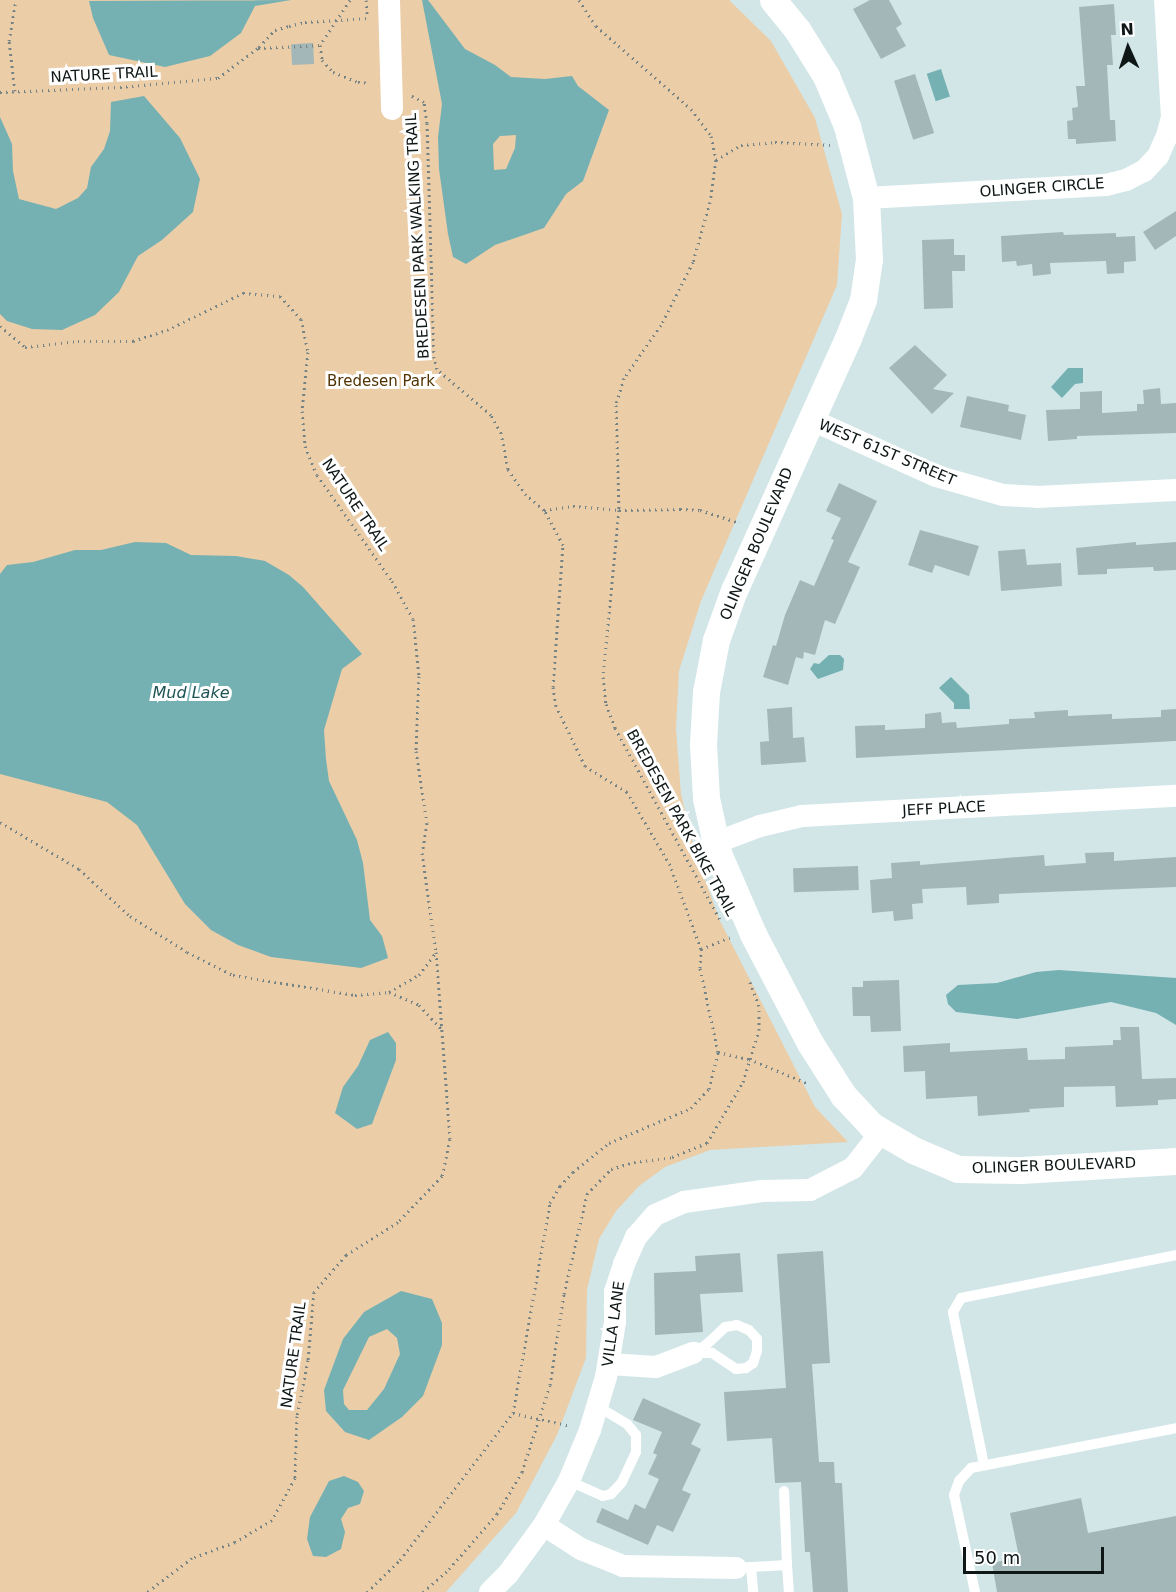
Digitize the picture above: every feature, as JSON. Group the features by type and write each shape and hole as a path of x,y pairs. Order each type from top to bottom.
{"street":[{"name":"OLINGER BOULEVARD","path":"773,0 798,31 826,76 847,126 866,198 869,259 863,300 812,420 734,590 716,640 705,692 703,744 706,798 715,843 753,934 810,1043 843,1095 872,1126 913,1150 958,1168 1021,1170 1176,1161"},
{"name":"OLINGER CIRCLE","path":"866,198 1106,185 1126,180 1144,171 1158,156 1172,117 1165,0"},
{"path":"389,9 398,102"},
{"name":"WEST 61ST STREET","path":"812,420 936,476 969,488 1003,495 1037,497 1176,490"},
{"name":"JEFF PLACE","path":"715,843 760,826 802,816 1176,796"},
{"name":"VILLA LANE","path":"490,1592 508,1574 544,1525 569,1481 590,1430 609,1364 618,1282 636,1237 655,1215 684,1202 762,1191 810,1190 853,1168 882,1131"},
{"path":"609,1364 656,1367 693,1353"},
{"path":"544,1525 581,1550 623,1566 744,1567"}],"lane":[{"path":"984,1465 953,1312 961,1298 1176,1255"},
{"path":"737,1325 749,1330 757,1339 757,1351 753,1363 746,1368 736,1369 712,1353 693,1353 706,1345 725,1326 737,1325"},
{"path":"569,1481 603,1497 611,1494 622,1482 636,1452 636,1436 627,1424 597,1406"},
{"path":"975,1592 954,1495 959,1481 971,1468 1176,1428"},
{"path":"784,1491 789,1592"},
{"path":"753,1592 744,1567 788,1565"}],"path":[{"path":"15,91 9,41 16,0"},
{"path":"350,0 320,45 322,60 333,72 370,83"},
{"name":"BREDESEN PARK BIKE TRAIL","path":"579,0 596,26 691,109 711,136 716,160 710,202 693,262 661,325 624,378 616,405 619,510 603,677 606,704 621,738 735,946"},
{"name":"NATURE TRAIL","path":"0,92 120,87 218,78 258,48 275,30 305,22 336,20 389,9"},
{"path":"258,48 320,45"},
{"name":"BREDESEN PARK WALKING TRAIL","path":"367,1592 400,1560 513,1413 550,1203 573,1172 609,1143 691,1108 710,1089 718,1052 700,968 700,949 670,865 627,792 585,766 556,706 554,687 563,545 544,510 526,495 508,469 501,433 491,414 437,369 434,358 427,123 424,102 416,96 398,102"},
{"path":"716,160 741,146 775,142 809,142 854,150"},
{"name":"NATURE TRAIL","path":"0,326 25,347 78,341 133,340 167,330 243,293 280,296 301,319 308,352 302,411 305,446 317,475 392,581 413,619 419,676 416,751 427,823 422,853 436,952 450,1139 442,1176 398,1222 346,1255 314,1292 308,1360 297,1416 295,1478 272,1520 235,1542 192,1558 147,1592"},
{"path":"544,510 573,506 619,510 700,510 744,525"},
{"path":"0,822 79,869 130,916 187,952 233,975 355,995 389,992 419,975 436,952"},
{"path":"700,949 737,935"},
{"path":"423,1592 450,1569 497,1514 522,1472 550,1385 564,1294 587,1194 611,1169 634,1162 672,1157 706,1143 743,1082 760,1016 747,975"},
{"path":"389,992 419,1005 442,1030"},
{"path":"718,1052 749,1059 812,1084"},
{"path":"513,1413 590,1430"}],"green space":[{"name":"Bredesen Park","path":"0,0 729,0 771,41 815,118 842,214 837,285 701,601 679,671 676,729 681,794 695,852 720,921 815,1107 848,1142 710,1150 665,1167 639,1186 616,1211 599,1239 587,1290 586,1358 557,1435 516,1513 446,1592 0,1592"}],"water":[{"path":"291,0 255,6 241,33 210,56 165,67 109,55 93,18 89,1"},
{"path":"422,0 428,0 465,49 495,65 511,77 545,79 572,76 578,86 609,110 583,181 566,194 544,228 495,245 466,264 453,257 448,234 439,169 438,137 442,104","holes":["516,135 515,148 506,169 494,170 493,144 500,136"]},
{"path":"941,69 950,97 936,101 927,74"},
{"path":"144,96 180,138 200,179 193,212 162,240 138,256 119,292 95,315 62,330 32,329 7,321 0,314 0,117 12,144 13,171 19,199 56,209 78,198 87,188 91,167 104,149 110,131 111,102"},
{"path":"1068,368 1083,368 1083,383 1075,384 1062,398 1051,387"},
{"name":"Mud Lake","path":"135,542 166,543 191,555 236,556 265,561 289,575 303,587 362,654 342,669 324,730 326,759 329,781 357,840 363,863 370,920 382,936 388,958 361,968 271,957 238,945 211,930 185,904 137,825 107,802 0,774 0,574 7,565 33,562 75,550 101,550"},
{"path":"829,655 840,655 844,659 843,670 818,679 810,669 814,663 819,664"},
{"path":"951,677 969,695 970,709 954,709 954,703 939,688"},
{"path":"1059,970 1176,978 1176,1025 1156,1013 1111,1002 1017,1019 956,1012 948,1004 946,995 958,985 997,983 1036,972"},
{"path":"388,1032 396,1043 396,1060 372,1124 357,1129 335,1113 343,1087 358,1066 370,1040"},
{"path":"401,1291 432,1299 442,1323 442,1345 423,1396 402,1417 369,1440 345,1432 326,1411 324,1390 343,1339 364,1312","holes":["387,1329 397,1338 400,1354 384,1389 367,1410 349,1410 344,1404 343,1390 369,1337"]},
{"path":"344,1476 358,1482 364,1491 360,1504 348,1508 341,1519 345,1532 341,1549 326,1557 313,1556 307,1539 310,1517 329,1481"}],"building":[{"path":"870,0 889,0 902,24 896,28 906,46 881,59 853,9"},
{"path":"1114,4 1116,35 1111,35 1113,65 1107,65 1110,120 1115,120 1116,141 1076,144 1076,139 1068,139 1067,121 1073,120 1072,108 1078,107 1076,86 1085,86 1079,7"},
{"path":"313,43 314,64 292,65 291,44"},
{"path":"915,74 934,133 913,140 894,81"},
{"path":"1176,211 1176,236 1155,250 1143,232"},
{"path":"1063,232 1064,235 1116,233 1116,237 1135,236 1136,261 1124,262 1124,273 1107,274 1106,261 1050,263 1051,274 1033,276 1032,264 1017,266 1016,261 1002,262 1001,236"},
{"path":"954,239 954,255 965,255 965,271 952,271 953,308 924,309 922,240"},
{"path":"915,345 947,375 933,389 954,393 932,414 889,368"},
{"path":"1160,388 1161,404 1176,403 1176,433 1077,436 1077,439 1048,441 1046,410 1080,409 1080,392 1102,391 1102,413 1137,411 1137,404 1144,404 1143,390"},
{"path":"967,396 1009,405 1008,411 1026,415 1021,440 960,427"},
{"path":"839,483 877,501 848,562 860,567 835,624 825,620 815,655 804,652 803,659 796,657 788,685 763,677 773,645 776,646 785,615 800,580 814,586 834,540 831,539 841,518 826,511"},
{"path":"920,530 979,546 969,576 935,565 932,573 908,565"},
{"path":"1136,542 1136,545 1176,542 1176,570 1154,571 1153,567 1107,569 1107,574 1078,575 1076,548"},
{"path":"1025,549 1027,565 1061,563 1062,586 1001,591 998,551"},
{"path":"792,707 793,738 804,737 806,762 761,765 760,742 769,741 767,709"},
{"path":"1176,709 1176,741 856,758 855,726 885,725 885,730 925,728 925,714 941,712 942,723 956,722 957,728 1009,724 1009,719 1035,718 1034,712 1068,710 1068,716 1112,714 1112,719 1161,717 1161,710"},
{"path":"1114,852 1114,861 1176,857 1176,887 999,894 999,903 967,905 966,887 922,889 923,903 912,904 913,919 894,921 893,911 872,913 870,880 892,878 891,863 920,861 920,865 1044,855 1045,866 1086,863 1085,853"},
{"path":"858,866 859,890 794,892 793,868"},
{"path":"899,980 901,1031 871,1032 870,1016 853,1016 852,987 863,987 863,981"},
{"path":"1120,1027 1139,1027 1142,1079 1176,1078 1176,1099 1158,1100 1158,1105 1116,1107 1115,1086 1064,1087 1064,1107 978,1116 977,1096 926,1099 925,1071 904,1072 903,1046 950,1043 950,1052 1027,1048 1028,1060 1065,1059 1065,1047 1113,1045 1113,1040 1121,1040"},
{"path":"823,1251 830,1363 812,1364 819,1462 834,1462 835,1483 842,1483 848,1592 813,1592 810,1552 805,1552 801,1482 775,1483 772,1438 727,1441 724,1392 786,1388 777,1254"},
{"path":"740,1253 743,1292 700,1294 703,1332 655,1335 654,1273 696,1271 695,1256"},
{"path":"643,1398 701,1424 691,1444 701,1449 682,1490 691,1494 673,1532 657,1525 648,1545 596,1522 602,1508 628,1520 635,1504 645,1509 659,1479 648,1474 657,1455 653,1453 662,1432 633,1420"},
{"path":"1081,1498 1088,1533 1176,1516 1176,1592 997,1592 992,1563 1019,1557 1010,1513"}]}
